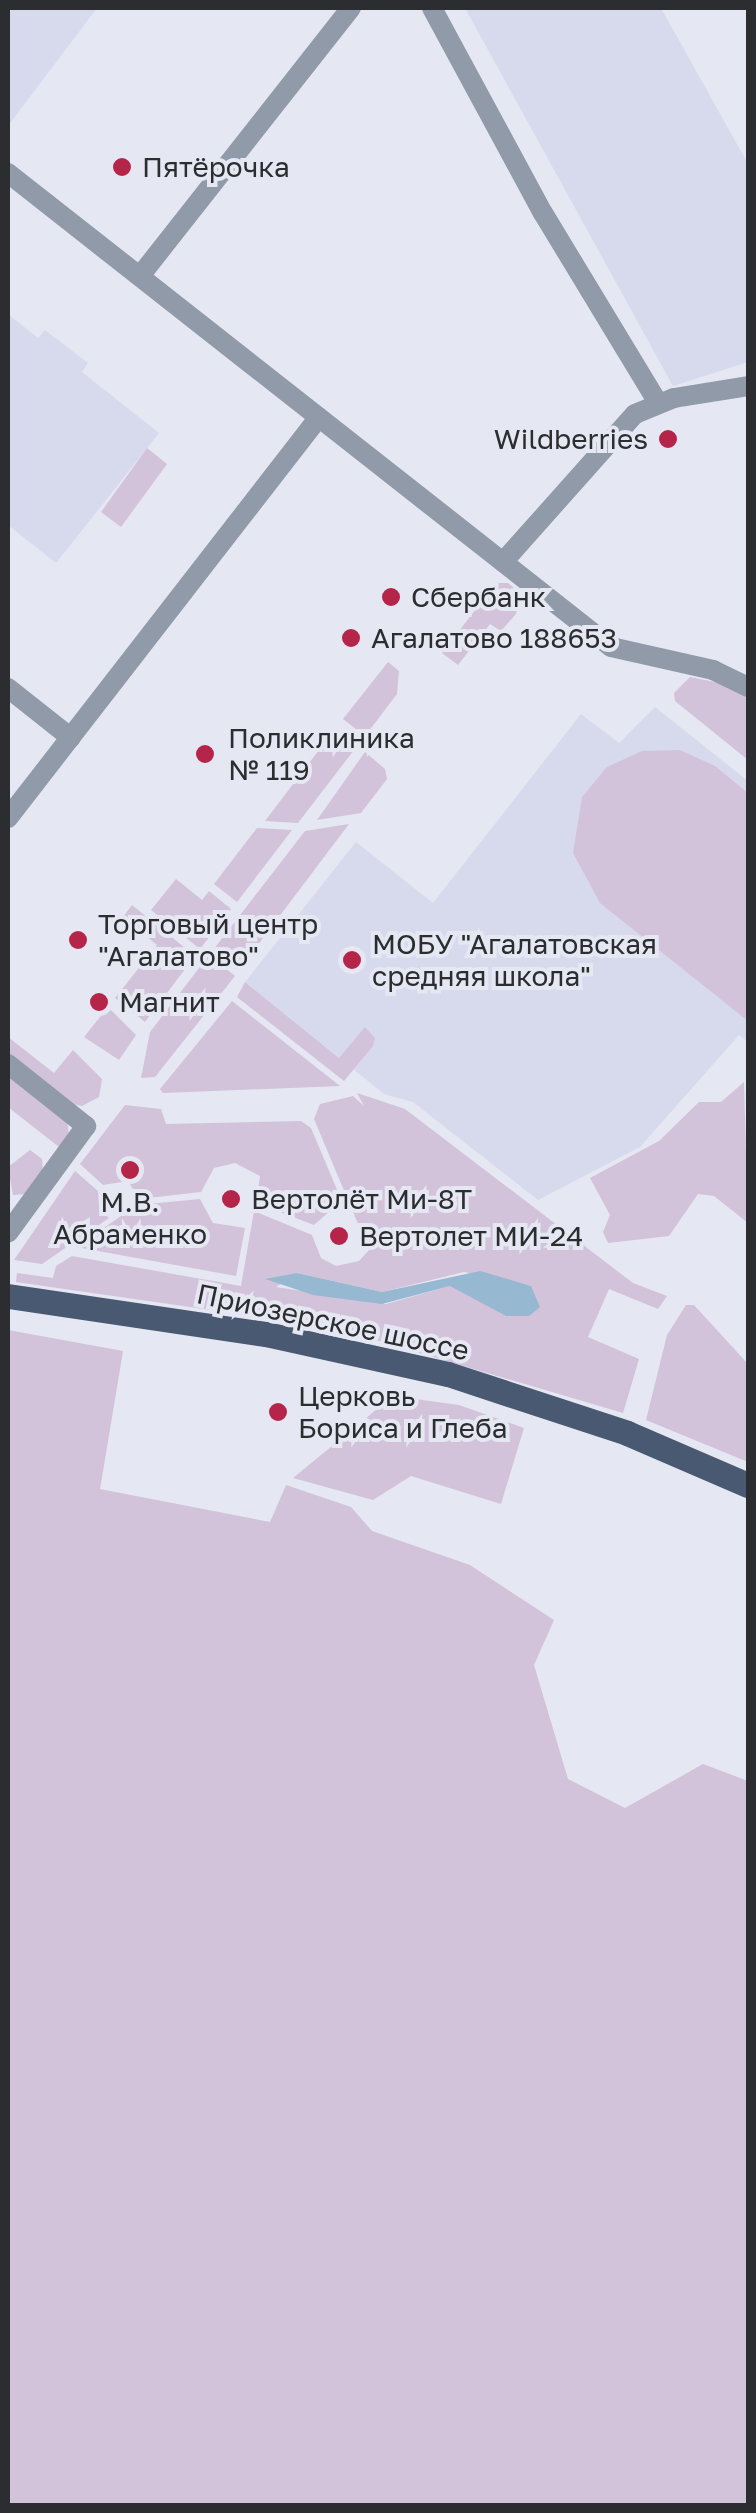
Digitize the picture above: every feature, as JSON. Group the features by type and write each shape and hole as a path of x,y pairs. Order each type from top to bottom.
{"main road":[{"name":"Приозерское шоссе","path":"8,1296 266,1334 448,1374 627,1433 748,1485"}],"street":[{"path":"140,276 351,8"},
{"path":"432,8 542,213 658,404"},
{"path":"8,173 611,646 713,670 748,688"},
{"path":"503,562 614,431 658,404 748,386"},
{"path":"8,818 319,417"},
{"path":"8,688 72,738"},
{"path":"8,1064 86,1126 8,1233"}],"shaded area":[{"path":"8,8 97,8 8,126"},
{"path":"465,8 661,8 748,164 748,362 673,386"},
{"path":"8,314 38,338 45,330 88,363 82,372 159,433 56,563 8,525"},
{"path":"147,448 167,464 121,527 101,512"},
{"path":"496,583 508,583 520,593 516,614 501,631 490,624 458,665 442,653"},
{"path":"388,662 399,671 397,694 365,736 343,719"},
{"path":"690,677 735,686 748,697 748,760 675,701 674,693"},
{"path":"655,707 748,781 748,1042 739,1035 640,1147 538,1200 413,1102 384,1094 245,982 356,842 433,903 581,714 619,743"},
{"path":"335,729 357,746 298,823 265,821"},
{"path":"680,750 715,766 748,793 748,1021 600,903 573,853 582,797 607,767 642,751"},
{"path":"365,752 385,769 387,779 361,813 317,820"},
{"path":"349,824 239,970 213,950 305,831"},
{"path":"257,828 292,830 237,902 214,884"},
{"path":"176,879 202,900 209,891 231,909 200,949 151,910"},
{"path":"132,905 195,956 145,1022 115,998 157,945 123,917"},
{"path":"209,955 235,976 155,1077 141,1078 150,1032"},
{"path":"245,982 339,1058 365,1027 375,1038 373,1046 344,1081 237,997"},
{"path":"232,1001 340,1086 163,1093 160,1089"},
{"path":"108,1007 136,1035 119,1060 84,1037"},
{"path":"8,1037 54,1073 73,1050 102,1079 99,1097 82,1106 69,1103 8,1054"},
{"path":"8,1072 67,1120 69,1135 59,1147 8,1107"},
{"path":"744,1082 748,1223 714,1196 698,1194 669,1236 608,1243 603,1232 610,1215 590,1178 659,1141 699,1102 721,1102"},
{"path":"357,1093 405,1109 633,1283 667,1296 658,1309 609,1289 588,1337 639,1359 623,1413 335,1328 16,1282 17,1273 53,1278 56,1266 72,1256 241,1286 254,1211 312,1235 321,1258 336,1266 359,1261 369,1250 314,1119 320,1104 353,1096 364,1106","holes":["464,1272 531,1286 450,1286 386,1304 276,1287 297,1273 382,1292"]},
{"path":"125,1105 161,1109 166,1124 301,1121 311,1128 346,1211 331,1210 314,1225 256,1203 260,1176 235,1163 214,1168 201,1192 139,1199 128,1181 103,1185 80,1164"},
{"path":"30,1150 42,1159 43,1172 27,1194 13,1195 8,1167"},
{"path":"75,1171 98,1191 99,1208 109,1218 42,1264 14,1260"},
{"path":"200,1199 213,1223 245,1228 236,1276 76,1247 137,1205"},
{"path":"686,1305 694,1305 748,1364 748,1462 646,1420 667,1335"},
{"path":"8,1330 123,1351 100,1489 270,1522 286,1485 351,1507 372,1531 470,1565 554,1620 534,1665 568,1779 625,1808 703,1764 748,1781 748,2505 8,2505"},
{"path":"393,1396 459,1405 524,1428 501,1504 411,1476 373,1500 293,1478"}],"water":[{"path":"480,1271 531,1286 540,1307 529,1316 506,1316 450,1286 382,1304 313,1295 265,1279 297,1273 382,1292"}],"place":[{"name":"Пятёрочка","path":"122,167"},
{"name":"Wildberries","path":"668,439"},
{"name":"Сбербанк","path":"391,597"},
{"name":"Агалатово 188653","path":"351,638"},
{"name":"Поликлиника № 119","path":"205,754"},
{"name":"Торговый центр \"Агалатово\"","path":"78,940"},
{"name":"МОБУ \"Агалатовская средняя школа\"","path":"352,960"},
{"name":"Магнит","path":"99,1002"},
{"name":"М.В. Абраменко","path":"130,1170"},
{"name":"Вертолёт Ми-8Т","path":"231,1199"},
{"name":"Вертолет МИ-24","path":"339,1236"},
{"name":"Церковь Бориса и Глеба","path":"278,1412"}]}
